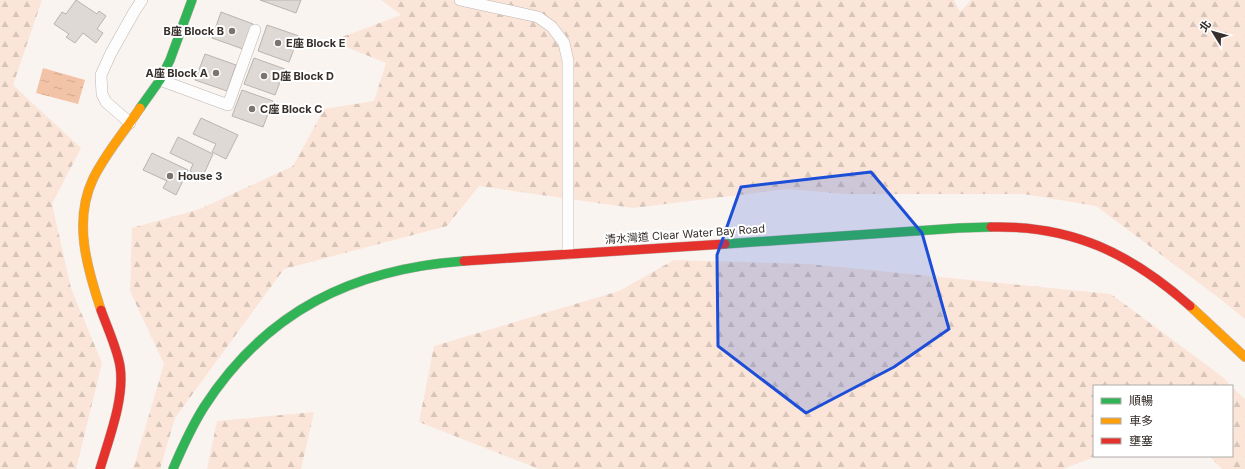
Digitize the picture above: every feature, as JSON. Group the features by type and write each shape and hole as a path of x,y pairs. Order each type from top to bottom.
{"main road":[{"path":"100,469 117,412 120,367 90,276 85,256 82,236 86,197 93,178 102,162 160,80 175,52 192,0"},
{"name":"清水灣道 Clear Water Bay Road","path":"174,469 183,445 207,401 236,364 253,346 273,330 315,301 340,289 391,271 438,263 959,228 1031,228 1052,231 1097,245 1142,267 1193,308 1245,357"}],"lane":[{"path":"130,123 106,102 102,94 101,76 111,53 142,0"},
{"path":"460,0 538,17 552,28 564,43 568,61 568,254"},
{"path":"160,80 228,105 255,30"}],"highlighted area":[{"path":"871,172 922,233 949,329 894,367 806,413 718,346 717,255 741,187"}],"green space":[{"path":"0,0 42,0 13,85 81,148 52,204 71,288 102,363 76,469 0,469"},
{"path":"381,0 954,0 960,12 971,0 1245,0 1245,319 1096,206 1024,194 845,194 788,189 633,208 479,186 447,226 284,269 175,418 160,469 133,469 164,364 130,291 132,228 200,209 293,166 324,109 374,101 386,63 331,41 401,15"},
{"path":"674,260 809,264 1111,294 1224,378 1230,385 1093,385 1093,457 1094,457 1063,469 539,469 419,422 434,346 619,291"},
{"path":"1233,388 1245,399 1245,469 1222,469 1210,457 1233,457"},
{"path":"314,412 301,469 207,469 217,421"}],"water":[{"path":"43,68 85,80 78,104 36,93"}],"building":[{"path":"76,0 97,14 99,11 106,16 97,29 103,33 96,43 83,33 75,43 66,37 69,34 54,24 62,12 66,14"},
{"path":"260,0 301,0 296,13"},
{"name":"B座 Block B","path":"221,12 253,24 243,49 212,38"},
{"name":"E座 Block E","path":"267,25 299,36 289,62 258,51"},
{"name":"A座 Block A","path":"205,54 236,65 227,91 195,80"},
{"name":"D座 Block D","path":"254,58 285,69 275,95 244,84"},
{"name":"C座 Block C","path":"242,90 273,101 263,127 232,116"},
{"path":"201,118 238,135 226,159 212,152 216,144 193,134"},
{"path":"178,137 213,154 202,178 190,171 193,164 170,153"},
{"name":"House 3","path":"152,153 188,170 176,195 163,188 167,181 143,170"}],"traffic: fast":[{"path":"140,108 160,80 170,60 192,0"},
{"path":"725,244 991,227"},
{"path":"173,469 187,437 204,407 228,373 255,345 284,321 316,301 349,285 385,274 424,266 464,261"}],"traffic: slow":[{"path":"101,310 91,278 84,244 84,211 87,195 98,170 140,108"},
{"path":"1190,306 1245,357"}],"traffic: jam":[{"path":"991,227 1048,231 1074,237 1098,246 1122,257 1145,271 1168,287 1190,306"},
{"path":"464,261 725,244"},
{"path":"100,469 112,431 118,404 121,378 117,352 101,310"}],"place":[{"name":"B座 Block B","path":"232,31"},
{"name":"E座 Block E","path":"278,43"},
{"name":"A座 Block A","path":"216,73"},
{"name":"D座 Block D","path":"264,76"},
{"name":"C座 Block C","path":"252,109"},
{"name":"House 3","path":"170,176"}]}
